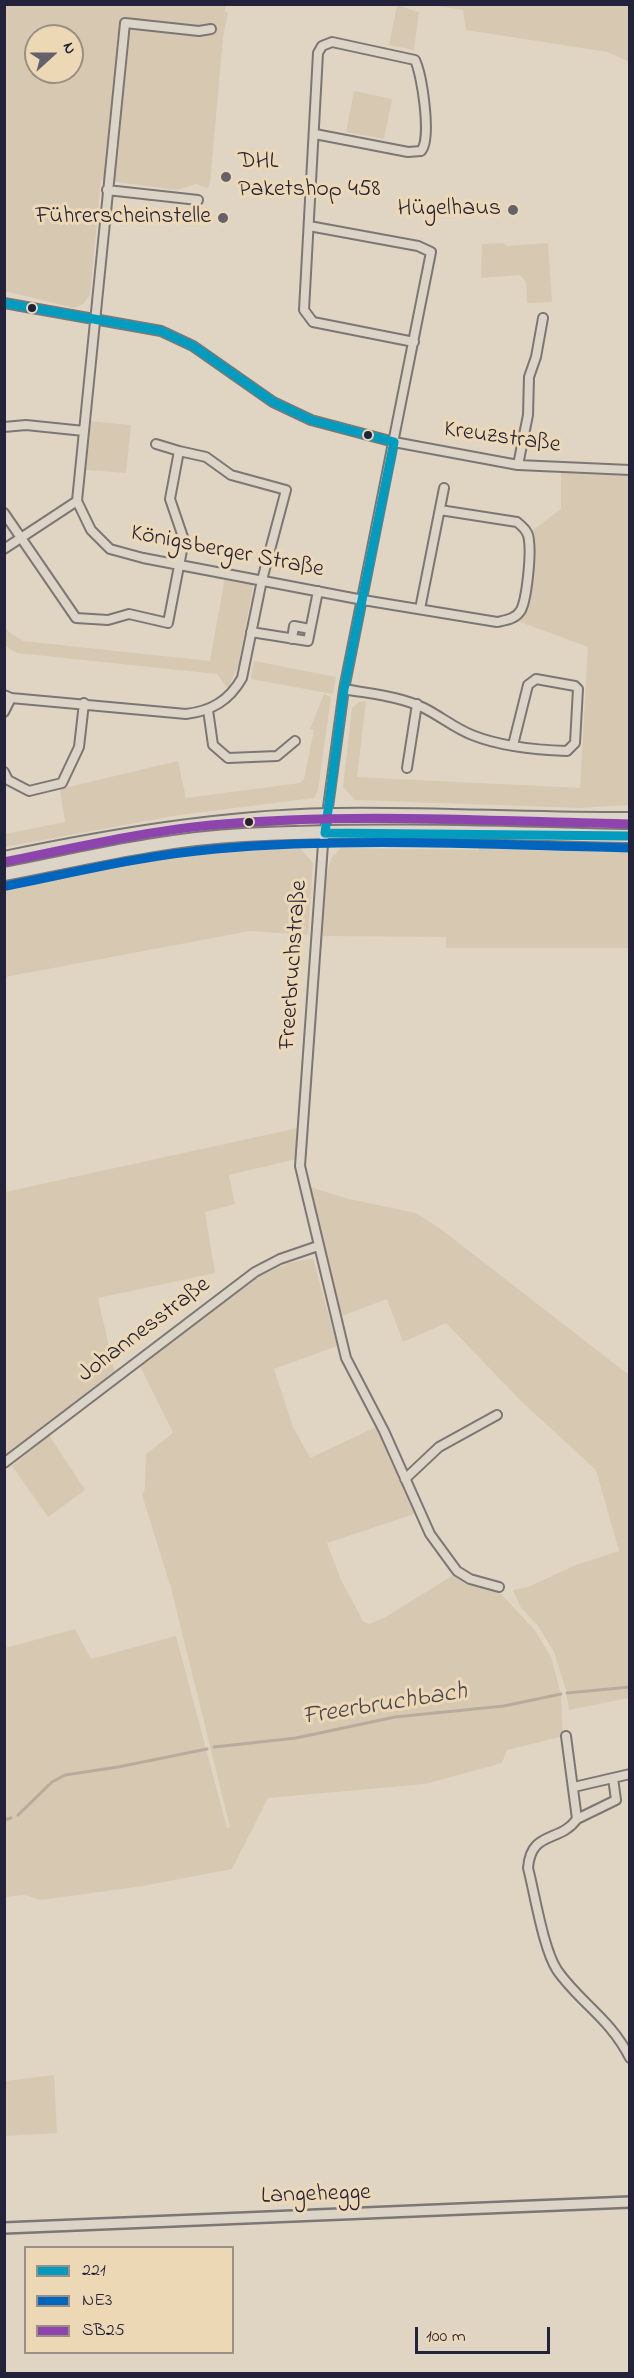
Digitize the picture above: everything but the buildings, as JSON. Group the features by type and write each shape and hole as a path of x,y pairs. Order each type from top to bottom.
{"main road":[{"path":"4,858 194,825 328,815 630,819"},
{"path":"4,874 181,842 241,835 410,832 630,836"}],"street":[{"path":"4,549 77,501 125,23 199,31 211,29"},
{"path":"315,134 408,152 421,151 426,145 427,131 415,60 332,42 322,46 318,53 304,310 313,322 414,342"},
{"path":"107,190 198,200"},
{"name":"Freerbruchstraße","path":"309,226 418,246 431,252 344,689 325,833 300,1167 346,1358 430,1534 457,1571 470,1580 499,1587"},
{"name":"Kreuzstraße","path":"4,303 161,331 192,346 273,402 301,416 394,442 518,465 630,470"},
{"path":"518,465 528,415 529,376 536,357 543,318"},
{"path":"4,427 26,424 84,431"},
{"path":"4,712 8,696 186,714 208,710 220,704 236,688 242,678 262,580 286,490 231,475 206,457 156,444"},
{"path":"4,513 76,618 108,620 129,614 168,623 184,540 170,499 179,450"},
{"path":"420,609 444,488"},
{"name":"Königsberger Straße","path":"77,501 91,530 110,549 143,558 363,600 497,622 512,619 521,610 529,540 526,531 517,522 440,510"},
{"path":"251,632 308,641 318,591"},
{"path":"292,639 294,627 310,629"},
{"path":"344,689 397,698 417,704 470,735 513,744 529,750 567,752 575,743 578,689 575,686 536,679 531,681 513,744"},
{"path":"4,772 8,780 29,791 62,783 79,747 84,703"},
{"path":"408,768 417,704"},
{"path":"208,710 213,745 228,758 276,756 296,741"},
{"name":"Johannesstraße","path":"4,1463 255,1272 280,1259 318,1246"},
{"path":"405,1479 439,1447 497,1415"},
{"path":"566,1736 577,1819"},
{"path":"574,1787 630,1774"},
{"path":"613,1778 616,1800 538,1842 529,1854 528,1868 551,1959 571,1986 603,2017 622,2042 630,2058"},
{"name":"Langehegge","path":"4,2228 630,2202"}],"shaded area":[{"path":"5,5 226,5 225,11 228,13 223,37 210,184 207,188 196,184 177,190 101,180 90,295 83,304 74,308 5,291"},
{"path":"397,5 419,12 414,50 389,45"},
{"path":"431,5 629,5 629,62 608,52 466,30 463,10"},
{"path":"354,91 392,99 384,139 346,132"},
{"path":"503,243 507,246 548,243 552,302 527,303 526,282 520,275 481,278 482,244"},
{"path":"90,421 131,425 126,473 85,470"},
{"path":"561,468 629,470 629,805 580,808 355,800 343,787 352,708 359,702 366,701 357,777 580,788 588,647 512,619 521,610 529,540 534,529 561,509"},
{"path":"225,577 254,582 238,666 228,689 217,674 17,653 5,646 4,625 9,632 23,641 210,661"},
{"path":"254,661 336,677 333,694 251,679"},
{"path":"324,694 331,697 318,790 314,798 179,815 5,847 5,834 65,822 60,789 178,761 186,798 300,783 304,779 314,730 310,729"},
{"path":"195,831 195,833 5,869 5,864"},
{"path":"480,845 629,846 629,948 446,948 446,937 323,936 326,879 331,859 341,848 479,850"},
{"path":"298,846 313,863 308,935 250,931 5,977 5,886 193,853"},
{"path":"298,1128 296,1159 229,1175 235,1204 205,1212 215,1273 98,1298 115,1373 5,1458 5,1192"},
{"path":"307,1186 349,1199 416,1213 442,1230 629,1375 629,1698 569,1710 566,1690 554,1652 539,1627 521,1608 513,1590 528,1587 576,1565 619,1551 596,1470 521,1401 446,1323 403,1342 387,1299 339,1317"},
{"path":"313,1258 337,1346 274,1369 293,1427 310,1458 376,1427 414,1514 327,1543 341,1580 363,1621 369,1624 384,1618 455,1574 466,1582 501,1594 534,1629 551,1657 561,1694 563,1736 507,1750 502,1763 425,1784 268,1798 232,1869 143,1886 41,1900 24,1895 5,1897 5,1648 75,1629 91,1659 176,1636 227,1828 230,1827 171,1588 142,1495 145,1488 146,1454 173,1433 140,1366 216,1306 258,1277 289,1263"},
{"path":"49,1435 85,1490 48,1517 12,1466"},
{"path":"54,2075 57,2133 5,2136 5,2081"}],"waterway":[{"name":"Freerbruchbach","path":"567,1693 630,1687"},
{"name":"Freerbruchbach","path":"214,1747 296,1738 395,1717 504,1706 561,1694"},
{"name":"Freerbruchbach","path":"18,1815 52,1782 65,1775 207,1749"},
{"name":"Freerbruchbach","path":"4,1820 11,1818"}],"transit line":[{"name":"221","path":"4,303 161,331 193,346 273,402 311,420 394,442"},
{"name":"221","path":"394,442 344,689 325,833 630,836"},
{"name":"SB25","path":"4,862 159,832 263,821 420,818 630,824"},
{"name":"NE3","path":"6,886 164,855 268,845 423,843 630,848"}],"place":[{"name":"DHL Paketshop 458","path":"226,177"},
{"name":"Hügelhaus","path":"513,210"},
{"name":"Führerscheinstelle","path":"223,218"}]}
